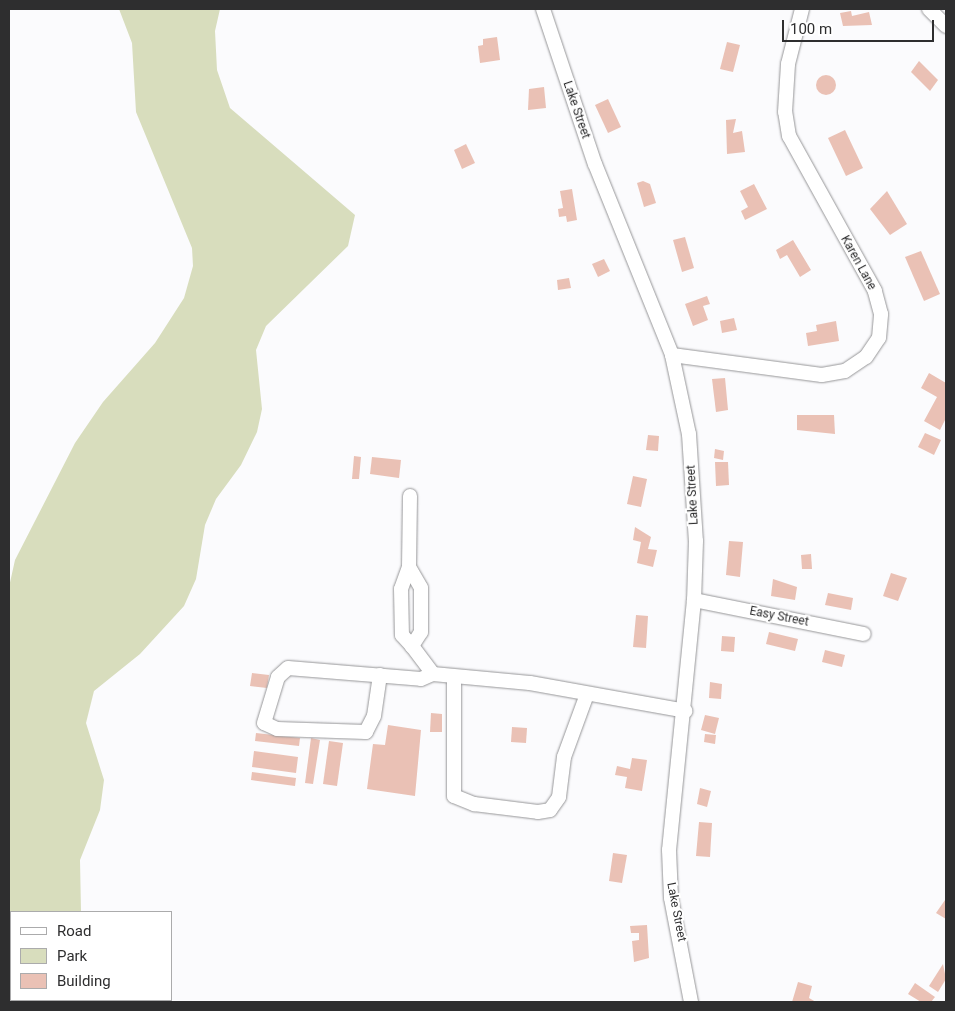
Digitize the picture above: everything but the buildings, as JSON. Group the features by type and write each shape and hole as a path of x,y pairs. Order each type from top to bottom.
{"street":[{"name":"Lake Street","path":"544,9 595,164 672,355 692,469 694,600 669,874 691,1002"},
{"name":"Karen Lane","path":"672,355 822,375 845,371 866,357 879,338 881,314 875,291 789,136 786,80 802,9"},
{"path":"929,9 946,26"},
{"path":"410,496 409,567 401,589 402,635 433,674"},
{"path":"409,567 421,588 421,632 412,646"},
{"name":"Easy Street","path":"694,600 864,634"},
{"path":"380,676 374,716 366,732 277,729 264,723 278,677 288,668 421,679 433,674 454,679 530,683 685,711"},
{"path":"454,679 454,796 474,804 538,812 550,810 559,797 564,757 588,694"}],"green space":[{"path":"119,9 220,9 215,31 217,70 230,108 355,215 348,246 266,326 256,350 262,409 257,432 241,465 216,499 205,525 196,579 184,606 140,654 94,691 86,723 104,780 100,810 80,860 81,911 10,911 10,1001 39,1001 9,1002 9,587 15,560 75,443 103,402 155,343 184,298 193,266 192,248 136,112 132,43"}]}
